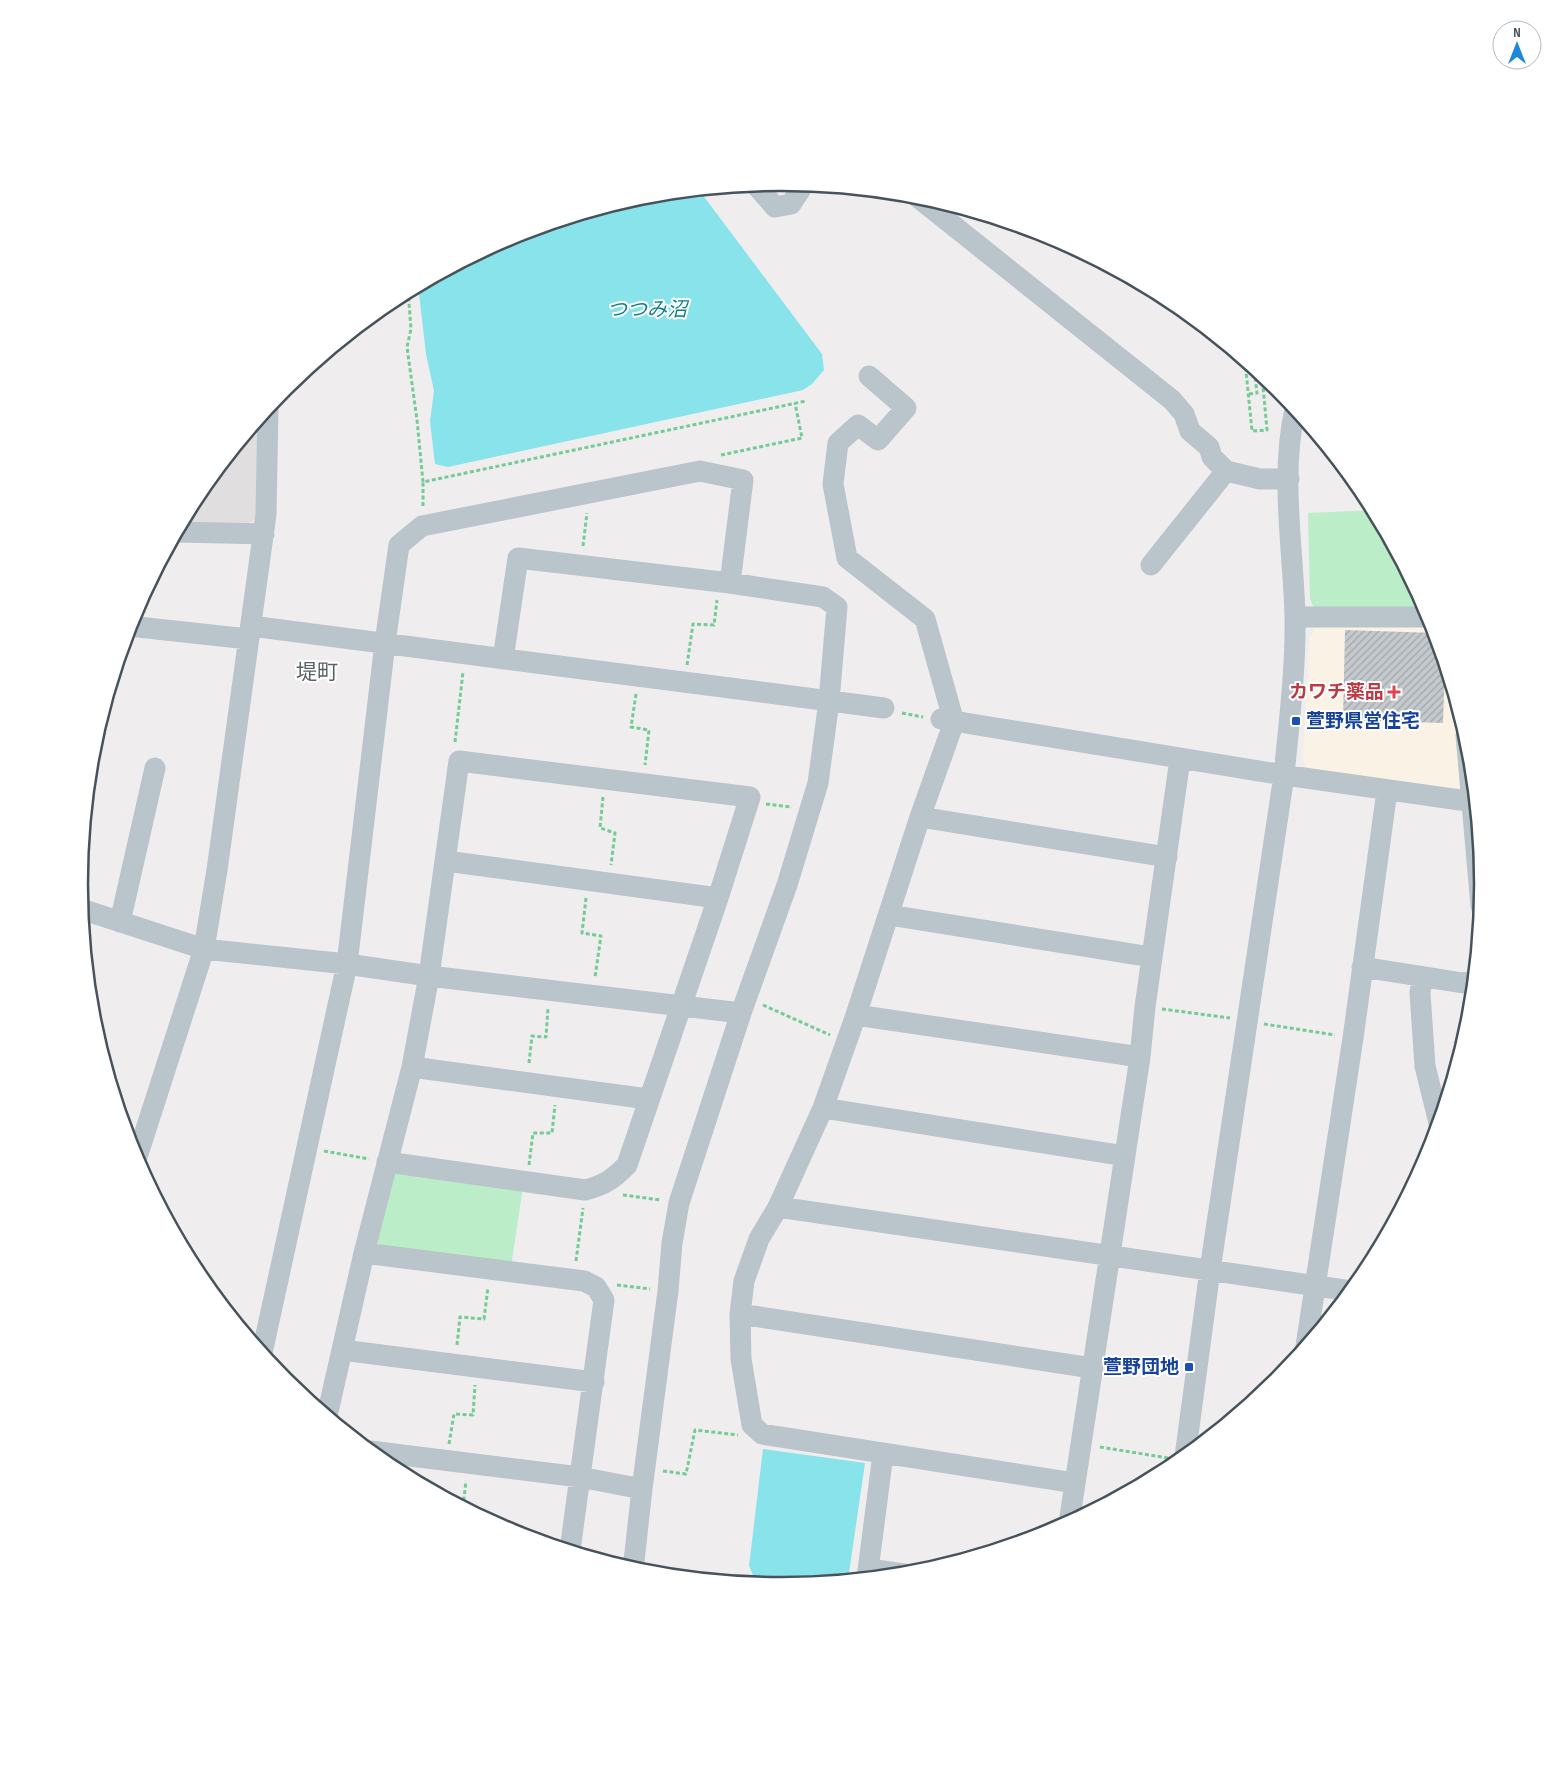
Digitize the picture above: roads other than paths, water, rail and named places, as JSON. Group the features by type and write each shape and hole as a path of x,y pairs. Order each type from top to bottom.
{"street":[{"path":"761,191 775,207 791,204 799,191"},
{"path":"930,207 1172,400 1184,414 1190,431 1209,447 1212,457 1226,471 1260,479 1288,479"},
{"path":"869,376 906,408 878,440 858,425 838,443 833,484 847,558 925,619 948,721 889,915 823,1108 778,1207 759,1239 744,1281 740,1314 740,1359 752,1425 762,1434 1075,1482"},
{"path":"1180,1451 1210,1270 1284,776 1295,617 1288,479 1294,418"},
{"path":"140,1148 204,949 264,534 268,419"},
{"path":"264,1345 347,964 385,643 399,546 422,526 700,471 743,480 725,583"},
{"path":"1151,565 1226,471"},
{"path":"183,532 264,534"},
{"path":"503,659 518,558 725,583 822,597 837,607 829,701 818,783 787,886 744,1006 679,1203 672,1243 668,1291 634,1561"},
{"path":"1295,617 1421,617"},
{"path":"137,626 250,632 385,643 884,708"},
{"path":"948,721 1284,776 1387,791 1470,800"},
{"path":"1070,1514 1140,1058 1145,1007 1180,759"},
{"path":"329,1409 364,1253 387,1162 412,1067 429,976 459,761 750,797 718,898 626,1165 613,1179 599,1187 585,1190 387,1162"},
{"path":"120,922 155,768"},
{"path":"1308,1334 1353,1038 1387,791"},
{"path":"920,818 1167,857"},
{"path":"446,861 718,898"},
{"path":"89,912 204,949 347,964 429,976 680,1006 744,1006"},
{"path":"889,915 1145,956"},
{"path":"1362,967 1468,982"},
{"path":"1422,977 1420,993 1424,1066 1436,1112"},
{"path":"856,1015 1140,1058"},
{"path":"412,1067 648,1099"},
{"path":"823,1108 1125,1156"},
{"path":"778,1207 1343,1290"},
{"path":"364,1253 584,1281 596,1287 604,1300 571,1545"},
{"path":"740,1314 1092,1368"},
{"path":"342,1350 594,1382"},
{"path":"385,1453 580,1477 643,1479"},
{"path":"867,1572 883,1454"}],"water":[{"name":"つつみ沼","path":"703,195 822,354 824,370 812,384 803,390 448,467 435,464 430,421 434,391 426,354 419,293 434,283 516,243 558,227 646,204"},
{"path":"763,1449 865,1463 849,1574 781,1578 754,1577 749,1566"}],"place":[{"name":"カワチ薬品","path":"1394,692"},
{"name":"萱野県営住宅","path":"1296,721"},
{"name":"萱野団地","path":"1189,1367"}],"district":[{"name":"堤町","path":"317,672"}]}
